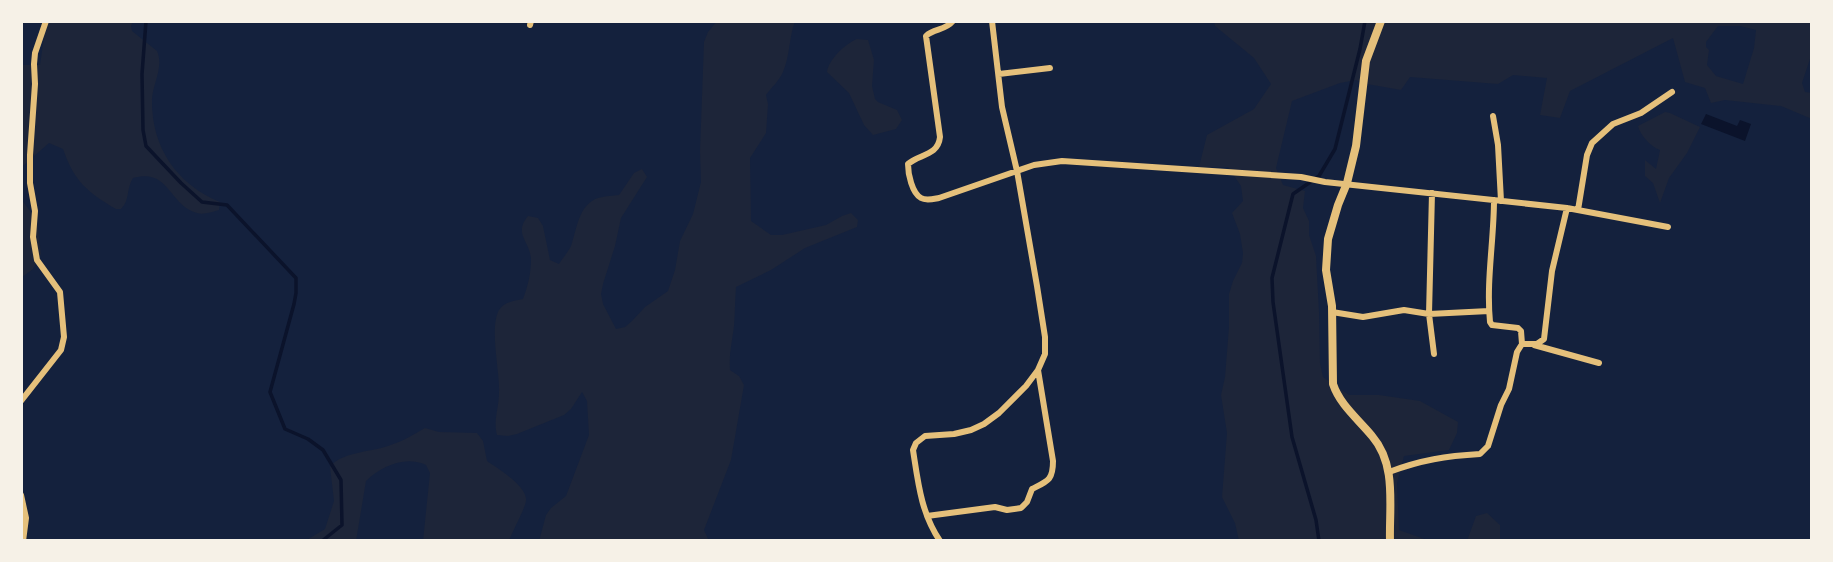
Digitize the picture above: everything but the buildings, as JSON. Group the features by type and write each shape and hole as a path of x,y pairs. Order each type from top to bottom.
{"street":[{"path":"21,401 61,350 64,337 60,292 37,260 33,237 35,211 30,183 30,155 34,64 35,52 46,21"},
{"path":"953,21 946,28 929,32 926,36 940,138 939,146 908,164 908,173 915,192 923,199 939,198 1034,165 1062,161 1301,177 1325,182 1566,208 1668,227"},
{"path":"940,541 931,527 919,486 913,450 916,443 925,436 954,434 984,424 1026,386 1038,370 1045,354 1045,337 1017,171 1002,107 992,21"},
{"path":"1381,21 1366,61 1356,146 1328,239 1326,270 1332,312 1332,374 1336,393 1383,452 1389,472 1390,541"},
{"path":"999,74 1050,68"},
{"path":"1578,210 1587,155 1592,143 1613,124 1640,113 1672,92"},
{"path":"1389,472 1430,459 1480,454 1491,440 1501,405 1509,389 1517,352 1522,344 1521,331 1518,328 1492,325 1489,311 1490,261 1499,152 1493,116"},
{"path":"1432,193 1430,314 1434,354"},
{"path":"1522,344 1539,343 1544,339 1552,271 1566,208"},
{"path":"1332,312 1363,317 1404,310 1430,314 1489,311"},
{"path":"1532,344 1599,363"},
{"path":"927,516 995,507 1007,510 1021,508 1027,502 1032,489 1049,480 1053,461 1038,370"},
{"path":"21,495 26,518 23,541"}],"shaded area":[{"path":"49,21 133,21 132,31 157,51 159,57 152,99 156,132 161,147 179,174 204,194 220,202 219,210 202,214 188,209 162,183 145,176 133,178 124,206 116,209 83,185 63,149 49,143 21,165 21,65 40,65 45,30"},
{"path":"717,21 795,21 783,72 766,95 766,133 750,158 751,221 771,235 782,235 826,225 851,213 858,220 857,227 805,248 771,270 736,287 730,370 739,376 744,385 731,460 704,530 709,541 539,541 546,515 566,496 589,435 587,401 582,392 564,415 517,434 497,435 499,383 496,318 501,307 523,299 528,284 531,259 522,233 524,222 528,216 538,218 543,226 550,260 559,264 571,246 587,205 598,198 619,195 634,173 642,169 647,177 621,218 603,284 603,304 616,329 625,327 645,307 668,291 680,241 693,214 701,182 704,42"},
{"path":"1214,21 1812,21 1812,53 1802,83 1805,92 1812,93 1812,119 1781,106 1725,100 1711,103 1705,88 1685,82 1673,38 1570,91 1560,118 1540,115 1547,78 1513,75 1498,84 1410,77 1401,90 1356,80 1340,83 1292,101 1276,168 1283,185 1305,191 1303,208 1309,221 1309,235 1316,256 1320,363 1323,377 1349,395 1379,395 1420,401 1458,422 1457,433 1449,450 1404,456 1397,483 1399,530 1430,541 1239,541 1235,523 1222,497 1227,433 1221,395 1229,327 1229,294 1242,263 1243,253 1240,234 1232,213 1243,201 1241,186 1228,167 1199,167 1207,135 1254,109 1271,84 1254,58 1215,26","holes":["1718,26 1740,26 1756,30 1754,48 1743,84 1716,76 1707,65 1709,50 1706,47 1706,42"]},
{"path":"857,39 868,40 874,60 872,86 875,99 897,110 902,120 896,129 873,135 864,125 849,93 827,72 838,52"},
{"path":"1665,112 1700,127 1687,153 1669,178 1660,203 1653,183 1645,176 1645,160 1656,169 1660,150 1646,140 1638,126"},
{"path":"1706,114 1737,126 1740,120 1751,124 1745,141 1701,124"},
{"path":"21,199 37,220 41,254 33,269 21,278"},
{"path":"425,428 439,432 477,433 483,441 487,461 522,489 526,500 509,541 423,541 430,473 426,465 410,461 386,467 366,481 356,541 305,541 325,529 334,501 330,467 335,462 349,455 393,444"},
{"path":"1487,513 1500,525 1500,541 1467,541 1476,516"}],"waterway":[{"path":"146,21 142,74 143,130 146,146 202,202 227,205 296,278 294,304 270,392 285,429 308,439 323,450 341,480 342,525 322,541"},
{"path":"1319,541 1316,520 1292,437 1272,278 1293,194 1319,176 1335,149 1365,21"}]}
